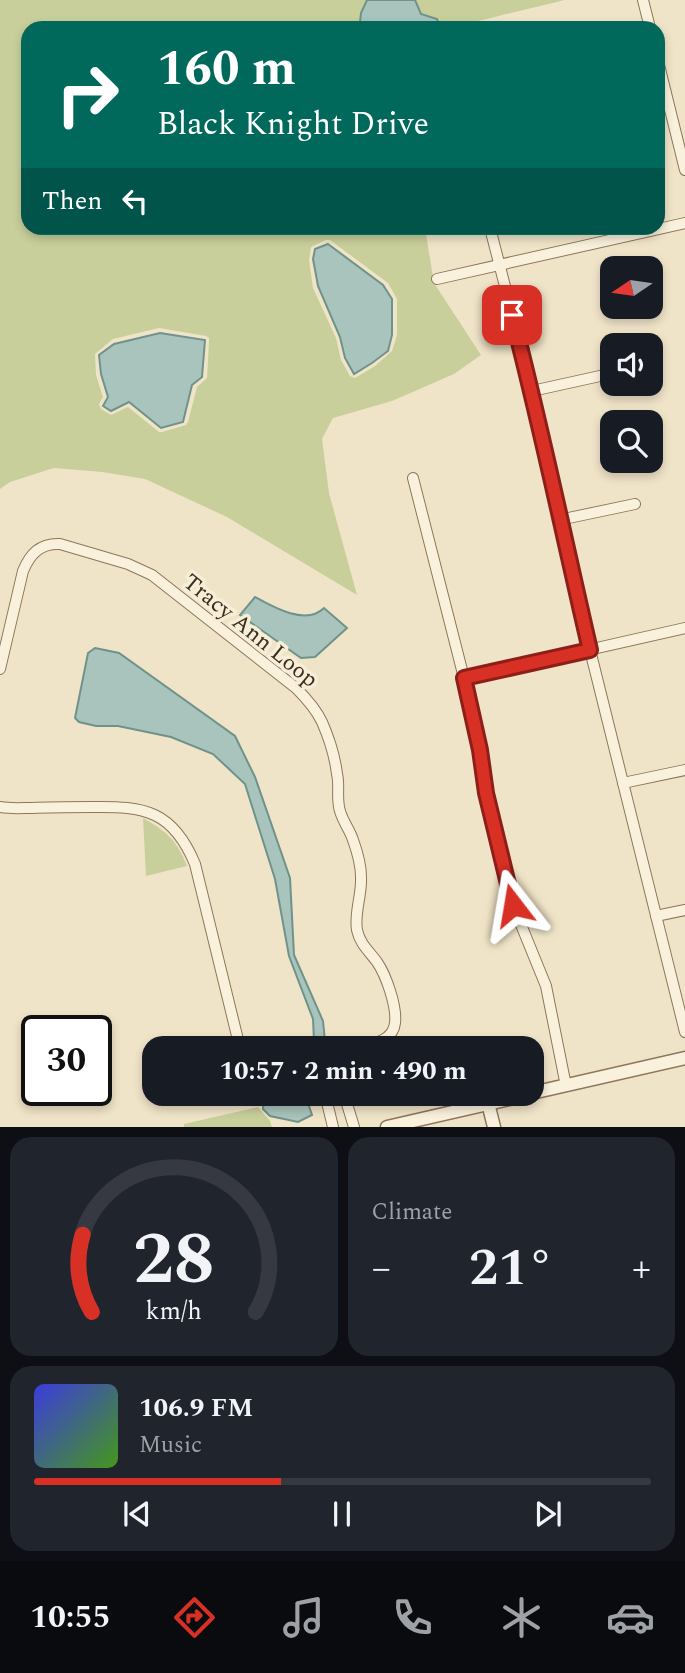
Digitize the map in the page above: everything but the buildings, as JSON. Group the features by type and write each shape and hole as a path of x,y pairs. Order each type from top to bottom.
{"street":[{"path":"643,0 648,21"},
{"path":"665,89 685,170"},
{"path":"665,228 685,223"},
{"path":"492,235 532,391 590,650 685,1032"},
{"path":"437,279 632,235"},
{"path":"532,391 600,376"},
{"path":"413,478 464,678 480,750 486,793 513,905 546,986 566,1086"},
{"path":"559,520 635,504"},
{"name":"Tracy Ann Loop","path":"0,669 23,571 29,558 50,543 128,564 152,575 296,688 322,721 338,774 338,806 353,839 362,874 357,930 362,944 378,963 387,980 395,1013 395,1024 389,1036"},
{"path":"464,678 685,628"},
{"path":"623,783 685,770"},
{"path":"0,807 124,807 145,810 175,829 188,846 195,864 237,1036"},
{"path":"656,916 685,910"},
{"path":"544,1091 685,1058"},
{"path":"328,1106 333,1127"},
{"path":"348,1106 354,1127"},
{"path":"387,1127 475,1106"},
{"path":"489,1106 494,1127"}],"green space":[{"path":"0,0 367,0 360,21 21,21 21,235 426,235 434,283 481,355 454,374 392,401 333,418 322,439 329,493 357,595 227,517 145,479 54,468 10,482 0,489","holes":["330,240 388,283 397,299 397,335 392,351 355,378 350,376 341,360 336,338 313,288 309,260 311,247","159,328 209,338 207,378 197,387 186,425 159,432 128,407 111,415 101,409 99,404 103,397 96,375 95,354 113,339"]},
{"path":"415,0 565,0 478,21 434,21 421,14"},
{"path":"143,818 170,837 187,866 146,876"},
{"path":"258,1107 272,1127 184,1127 184,1124"}],"water":[{"path":"367,0 415,0 421,14 438,21 360,21"},
{"path":"328,244 383,285 392,299 392,335 388,351 354,374 345,358 340,337 318,286 313,259 315,249"},
{"path":"160,333 205,340 202,377 192,385 183,422 161,428 129,402 111,411 103,406 108,397 99,355 114,344"},
{"path":"255,597 280,610 299,615 317,613 324,608 347,628 315,657 301,658 240,615"},
{"path":"95,648 119,653 235,736 255,777 290,878 294,955 323,1021 324,1036 314,1036 313,1019 289,956 275,879 245,784 213,754 171,737 118,726 96,726 79,722 75,718 88,653"},
{"path":"263,1106 309,1106 312,1115 298,1122 270,1116"}],"route":[{"path":"512,315 532,391 590,650 464,678 480,750 486,793 513,905"}]}
